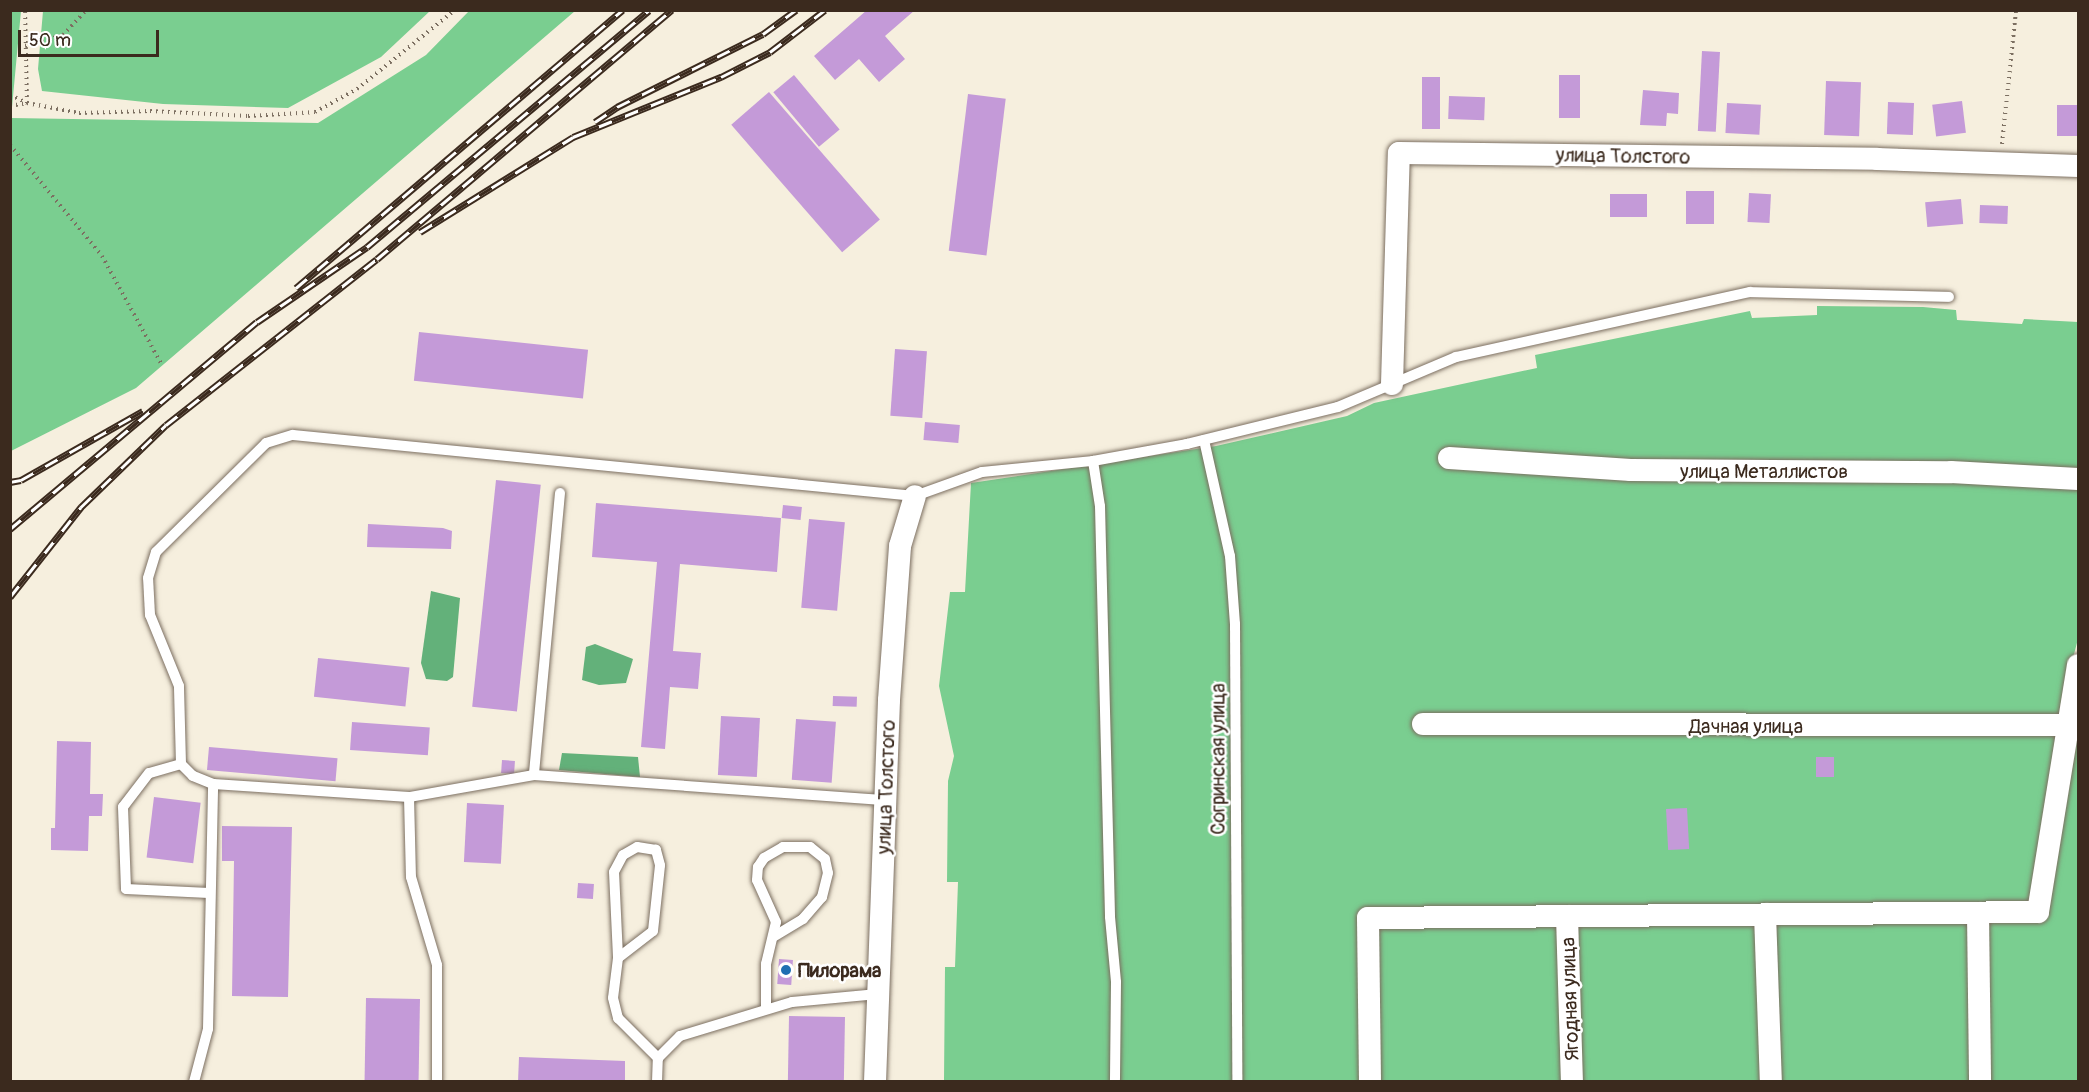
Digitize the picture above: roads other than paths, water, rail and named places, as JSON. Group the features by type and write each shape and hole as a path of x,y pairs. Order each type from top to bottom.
{"street":[{"name":"улица Толстого","path":"1392,384 1399,153 2079,166"},
{"name":"улица Металлистов","path":"1449,458 1631,470 1951,472 2079,479"},
{"name":"улица Толстого","path":"875,1082 886,800 900,546 915,496"},
{"path":"1370,1082 1368,918 2038,912 2078,673"},
{"name":"Дачная улица","path":"1423,724 2069,725"},
{"path":"1978,913 1980,1082"},
{"path":"1765,914 1771,1082"},
{"name":"Ягодная улица","path":"1567,916 1572,1082"}],"lane":[{"path":"886,800 534,775 409,797 213,784 193,776 181,764 179,686 150,615 148,578 156,552 266,443 293,435 915,496 982,472 1093,461 1204,440 1338,407 1455,357 1750,292 1949,297"},
{"name":"Согринская улица","path":"1204,440 1230,556 1235,624 1237,1082"},
{"path":"1093,461 1100,506 1110,917 1116,982 1115,1082"},
{"path":"534,775 560,493"},
{"path":"181,764 149,773 123,807 126,889 209,893"},
{"path":"194,1082 208,1029 213,784"},
{"path":"409,797 411,877 437,965 437,1082"},
{"path":"618,958 653,931 660,865 656,850 637,847 622,855 614,872 618,958 613,998 618,1018 658,1058"},
{"path":"766,1009 766,964 775,936 772,907 757,880 758,867 764,858 783,847 810,847 825,859 828,873 822,897 803,919 775,936"},
{"path":"657,1082 658,1058 680,1036 766,1009 840,995 878,994"}],"railway":[{"path":"296,288 623,10"},
{"path":"10,529 257,322 367,247 649,10"},
{"path":"10,597 81,507 166,425 377,259 672,10"},
{"path":"595,122 617,107 763,34 796,10"},
{"path":"420,232 573,137 721,77 770,52 825,10"},
{"path":"10,482 21,480 143,411"}],"place":[{"name":"Пилорама","path":"786,970"}]}
